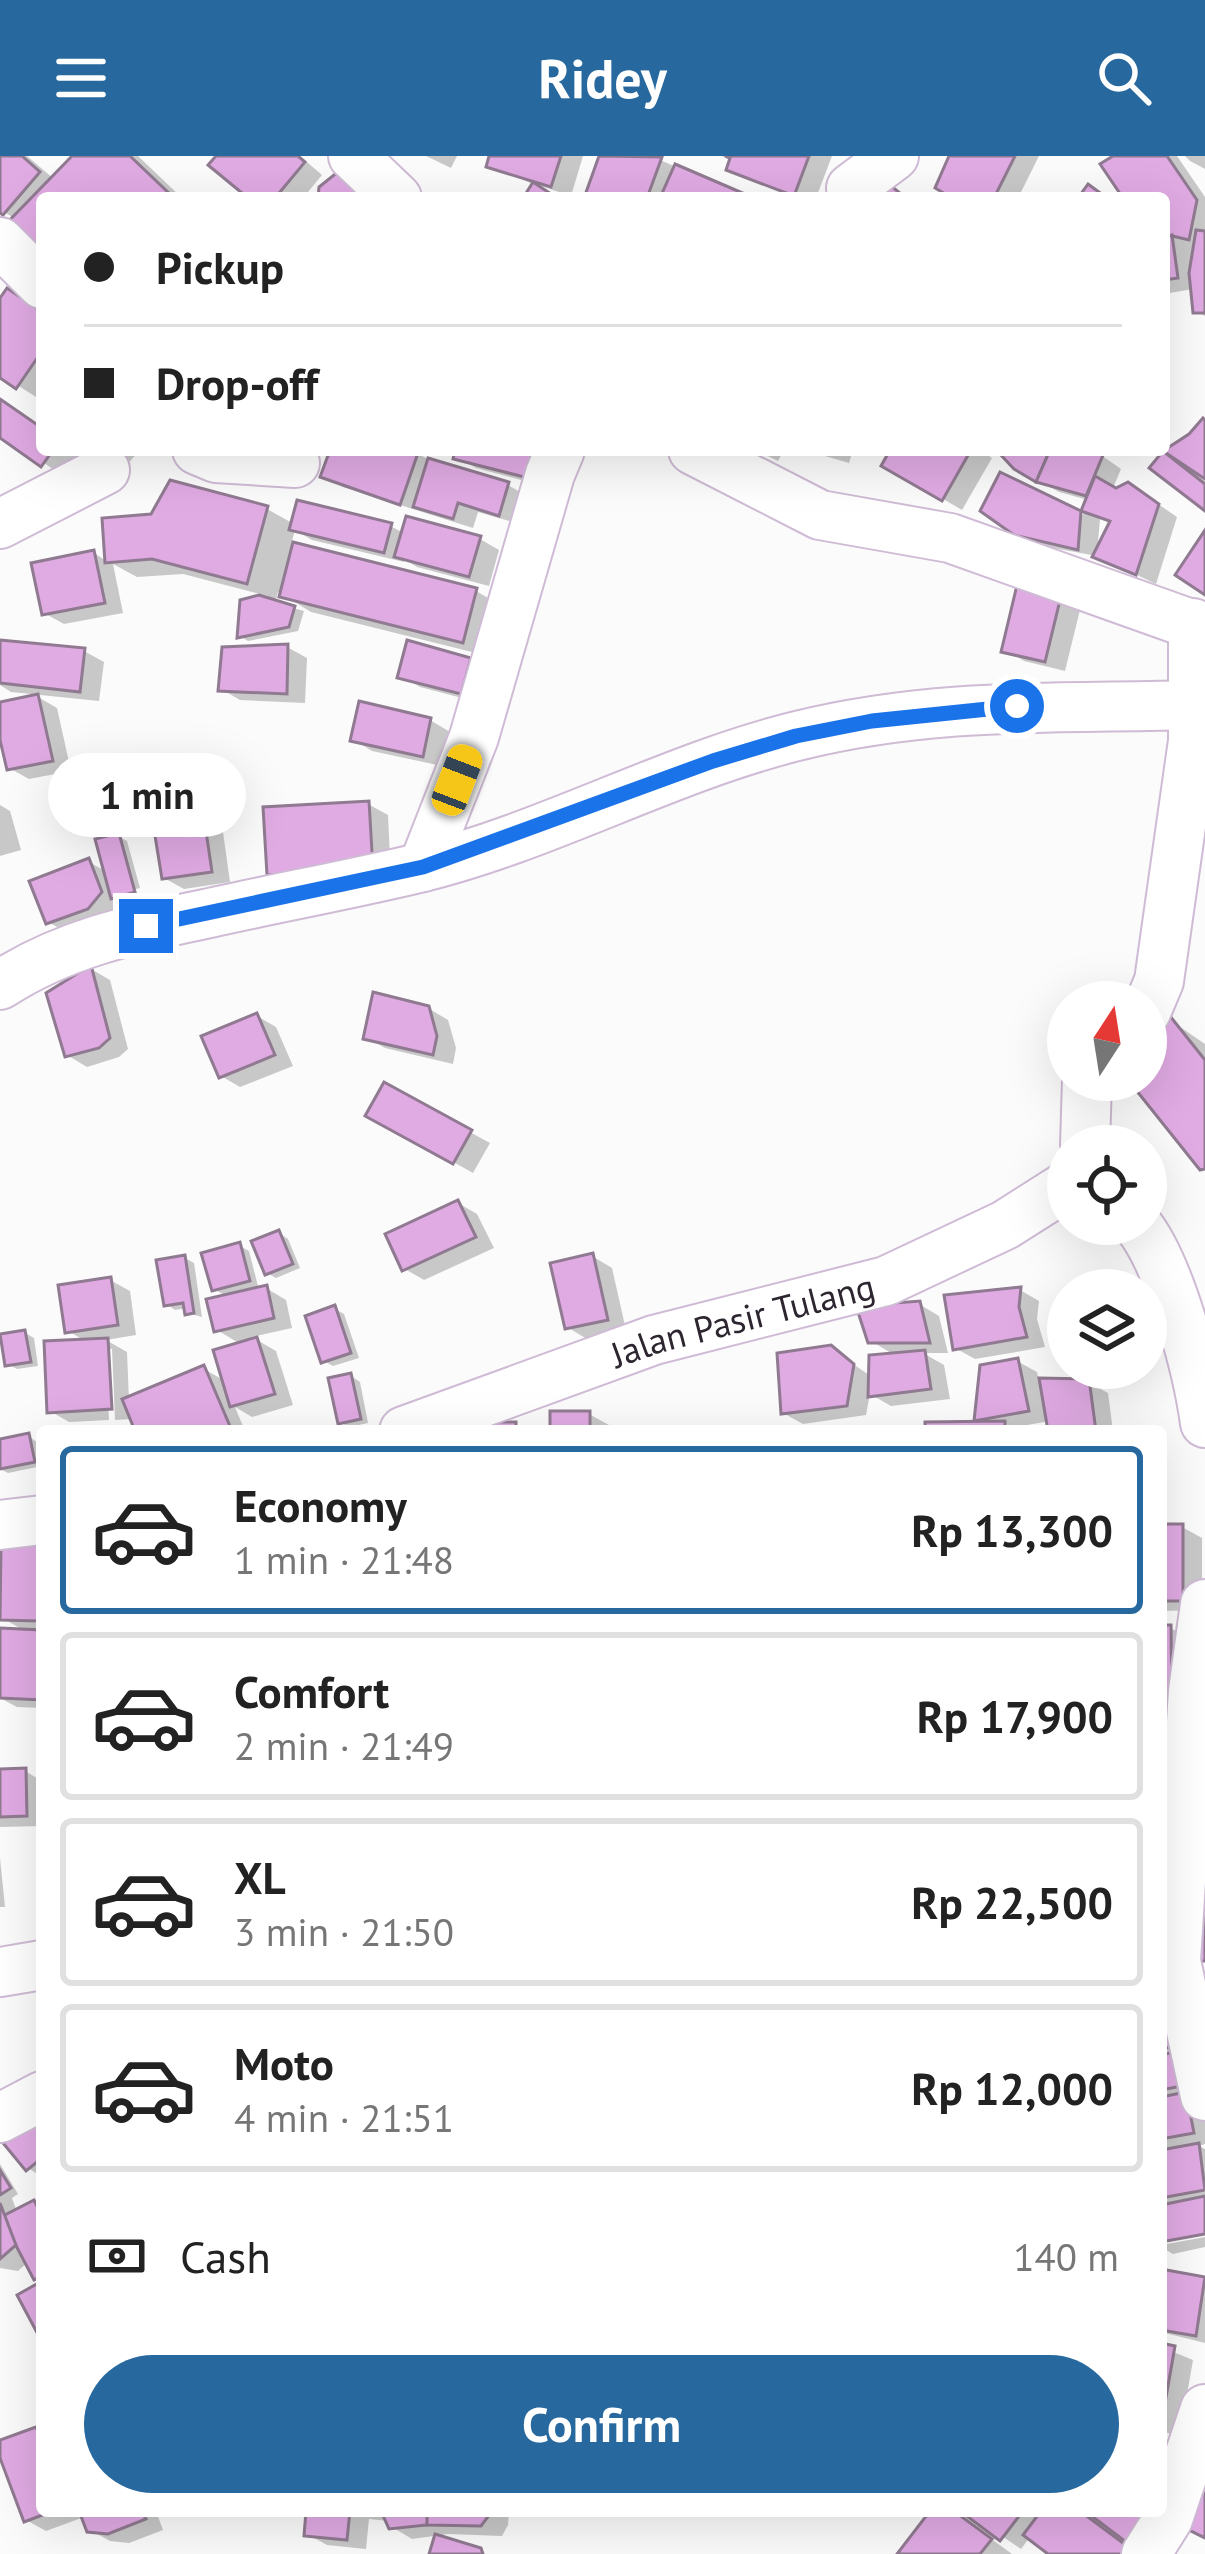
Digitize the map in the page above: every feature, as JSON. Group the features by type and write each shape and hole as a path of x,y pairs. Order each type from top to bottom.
{"street":[{"path":"353,156 391,192"},
{"path":"851,188 894,156"},
{"path":"0,242 36,278"},
{"path":"211,456 295,463"},
{"path":"423,867 474,737 558,456"},
{"path":"705,456 820,515 950,538 1199,626 1196,705 1160,981"},
{"path":"0,524 105,470"},
{"path":"0,985 53,955 106,935 423,867 713,761 853,724 981,707 1196,705"},
{"name":"Jalan Pasir Tulang","path":"420,1425 654,1340 886,1280 1005,1225 1047,1198"},
{"path":"1148,1245 1165,1276 1201,1395 1205,1424"},
{"path":"0,1525 36,1521"},
{"path":"1205,1604 1168,1962 1205,2096"},
{"path":"0,1972 36,1966"},
{"path":"0,2118 36,2099"},
{"path":"1146,2554 1168,2519 1205,2408"}],"building":[{"path":"0,156 22,156 40,172 3,215 0,213"},
{"path":"72,156 130,156 168,192 37,192"},
{"path":"216,156 298,156 305,162 280,192 241,192 208,165"},
{"path":"489,156 561,156 551,187 486,167"},
{"path":"599,156 662,157 649,192 586,192"},
{"path":"725,156 809,156 796,192 784,192 726,170 730,158"},
{"path":"949,156 1015,156 997,192 935,188"},
{"path":"1113,156 1167,156 1197,200 1189,240 1170,235 1170,192 1119,192 1100,164"},
{"path":"675,164 740,192 663,192"},
{"path":"339,171 364,192 319,192"},
{"path":"880,177 899,192 868,192"},
{"path":"533,182 548,192 527,192"},
{"path":"36,193 36,258 3,227"},
{"path":"1196,230 1205,231 1205,313 1193,313 1189,273"},
{"path":"1170,236 1178,278 1170,279"},
{"path":"7,288 36,308 36,360 16,389 0,378 0,298"},
{"path":"0,399 36,424 36,456 49,456 41,467 0,438"},
{"path":"1205,420 1205,479 1170,456 1170,446"},
{"path":"328,456 417,456 400,505 320,477"},
{"path":"454,456 546,456 540,481"},
{"path":"887,456 968,456 942,501 881,466"},
{"path":"1002,456 1047,456 1036,482"},
{"path":"1047,456 1103,456 1086,496 1036,482"},
{"path":"1159,456 1169,456 1205,484 1205,511 1149,468"},
{"path":"428,458 509,482 499,516 458,503 453,519 413,507"},
{"path":"1000,472 1081,511 1078,550 1014,535 980,511"},
{"path":"1095,476 1116,488 1128,482 1159,504 1136,575 1092,557 1110,521 1081,511"},
{"path":"170,480 268,506 247,584 152,559 105,563 102,518 151,514"},
{"path":"297,500 392,523 384,553 289,530"},
{"path":"406,516 481,536 469,577 394,557"},
{"path":"1205,530 1205,595 1175,575"},
{"path":"293,542 477,588 463,643 279,597"},
{"path":"94,550 105,603 42,615 31,563"},
{"path":"1017,585 1061,596 1045,662 1001,652"},
{"path":"259,595 295,606 289,627 237,638 240,600"},
{"path":"0,640 85,648 80,692 0,683"},
{"path":"407,640 471,658 461,694 397,678"},
{"path":"288,644 287,694 218,691 222,647"},
{"path":"38,694 53,761 7,770 0,740 0,702"},
{"path":"359,701 431,718 423,757 350,741"},
{"path":"369,801 373,869 267,875 263,807"},
{"path":"202,804 212,872 162,879 151,811"},
{"path":"119,833 135,892 111,899 95,839"},
{"path":"89,858 102,892 88,909 46,924 29,881"},
{"path":"91,965 110,1038 99,1048 65,1057 46,993"},
{"path":"373,992 429,1006 437,1036 433,1055 363,1039"},
{"path":"257,1013 275,1055 219,1078 201,1036"},
{"path":"1170,1016 1205,1060 1205,1169 1200,1170 1145,1101 1167,1101"},
{"path":"384,1082 472,1130 453,1164 365,1116"},
{"path":"458,1200 476,1237 402,1271 385,1234"},
{"path":"279,1230 293,1264 265,1275 251,1241"},
{"path":"240,1242 250,1281 212,1291 201,1253"},
{"path":"593,1253 608,1320 565,1329 550,1263"},
{"path":"185,1255 194,1313 185,1315 183,1303 164,1306 156,1260"},
{"path":"111,1277 118,1325 65,1333 58,1285"},
{"path":"267,1285 274,1318 214,1332 206,1299"},
{"path":"1021,1287 1019,1307 1027,1337 953,1350 944,1295"},
{"path":"920,1301 930,1343 868,1343 856,1306"},
{"path":"335,1305 351,1353 321,1363 305,1316"},
{"path":"25,1330 31,1362 5,1366 0,1334"},
{"path":"257,1337 275,1394 230,1407 213,1350"},
{"path":"108,1338 112,1409 47,1413 44,1341"},
{"path":"831,1345 854,1364 847,1406 781,1414 777,1353"},
{"path":"925,1350 931,1389 868,1397 869,1355"},
{"path":"1018,1358 1029,1411 974,1421 980,1365"},
{"path":"204,1365 229,1425 133,1425 122,1399"},
{"path":"351,1373 361,1419 338,1424 328,1378"},
{"path":"1039,1378 1047,1378 1047,1389 1090,1389 1095,1425 1047,1425"},
{"path":"550,1411 590,1411 590,1425 550,1425"},
{"path":"1005,1421 1005,1425 925,1425"},
{"path":"471,1422 516,1422 516,1425"},
{"path":"29,1433 35,1462 0,1469 0,1439"},
{"path":"1167,1524 1183,1524 1183,1601 1167,1601"},
{"path":"1,1544 36,1545 36,1621 0,1620"},
{"path":"1167,1625 1171,1625 1172,1708 1167,1708"},
{"path":"0,1628 36,1630 36,1700 0,1698"},
{"path":"26,1768 27,1816 0,1817 0,1769"},
{"path":"1199,1914 1205,1914 1205,1961 1200,1961"},
{"path":"1167,2000 1177,2046 1167,2048"},
{"path":"1179,2051 1187,2085 1167,2089 1167,2054"},
{"path":"1186,2092 1194,2133 1167,2138 1167,2096"},
{"path":"36,2117 36,2163 26,2171 3,2143"},
{"path":"1199,2143 1205,2190 1167,2197 1167,2149"},
{"path":"0,2170 11,2188 0,2195"},
{"path":"1205,2196 1205,2234 1167,2241 1167,2204"},
{"path":"34,2200 36,2279 34,2280 1,2217"},
{"path":"0,2203 16,2245 0,2259"},
{"path":"1167,2270 1205,2277 1196,2336 1167,2331"},
{"path":"36,2284 36,2331 17,2295"},
{"path":"1167,2344 1175,2346 1167,2392"},
{"path":"36,2427 37,2517 24,2522 0,2458 0,2440"},
{"path":"1205,2481 1205,2538 1181,2526"},
{"path":"81,2517 146,2519 108,2534 87,2532"},
{"path":"306,2517 349,2517 347,2540 304,2536"},
{"path":"384,2517 428,2517 427,2525 389,2529"},
{"path":"427,2517 488,2517 481,2526 427,2525"},
{"path":"925,2517 962,2517 992,2539 980,2554 897,2554"},
{"path":"968,2517 1018,2517 1000,2541"},
{"path":"1036,2517 1088,2517 1127,2546 1121,2554 1048,2554 1023,2535"},
{"path":"1093,2517 1151,2517 1130,2545"},
{"path":"435,2534 481,2548 483,2554 429,2554"}],"route":[{"path":"146,926 423,867 713,761 796,736 872,721 1017,706"}]}
